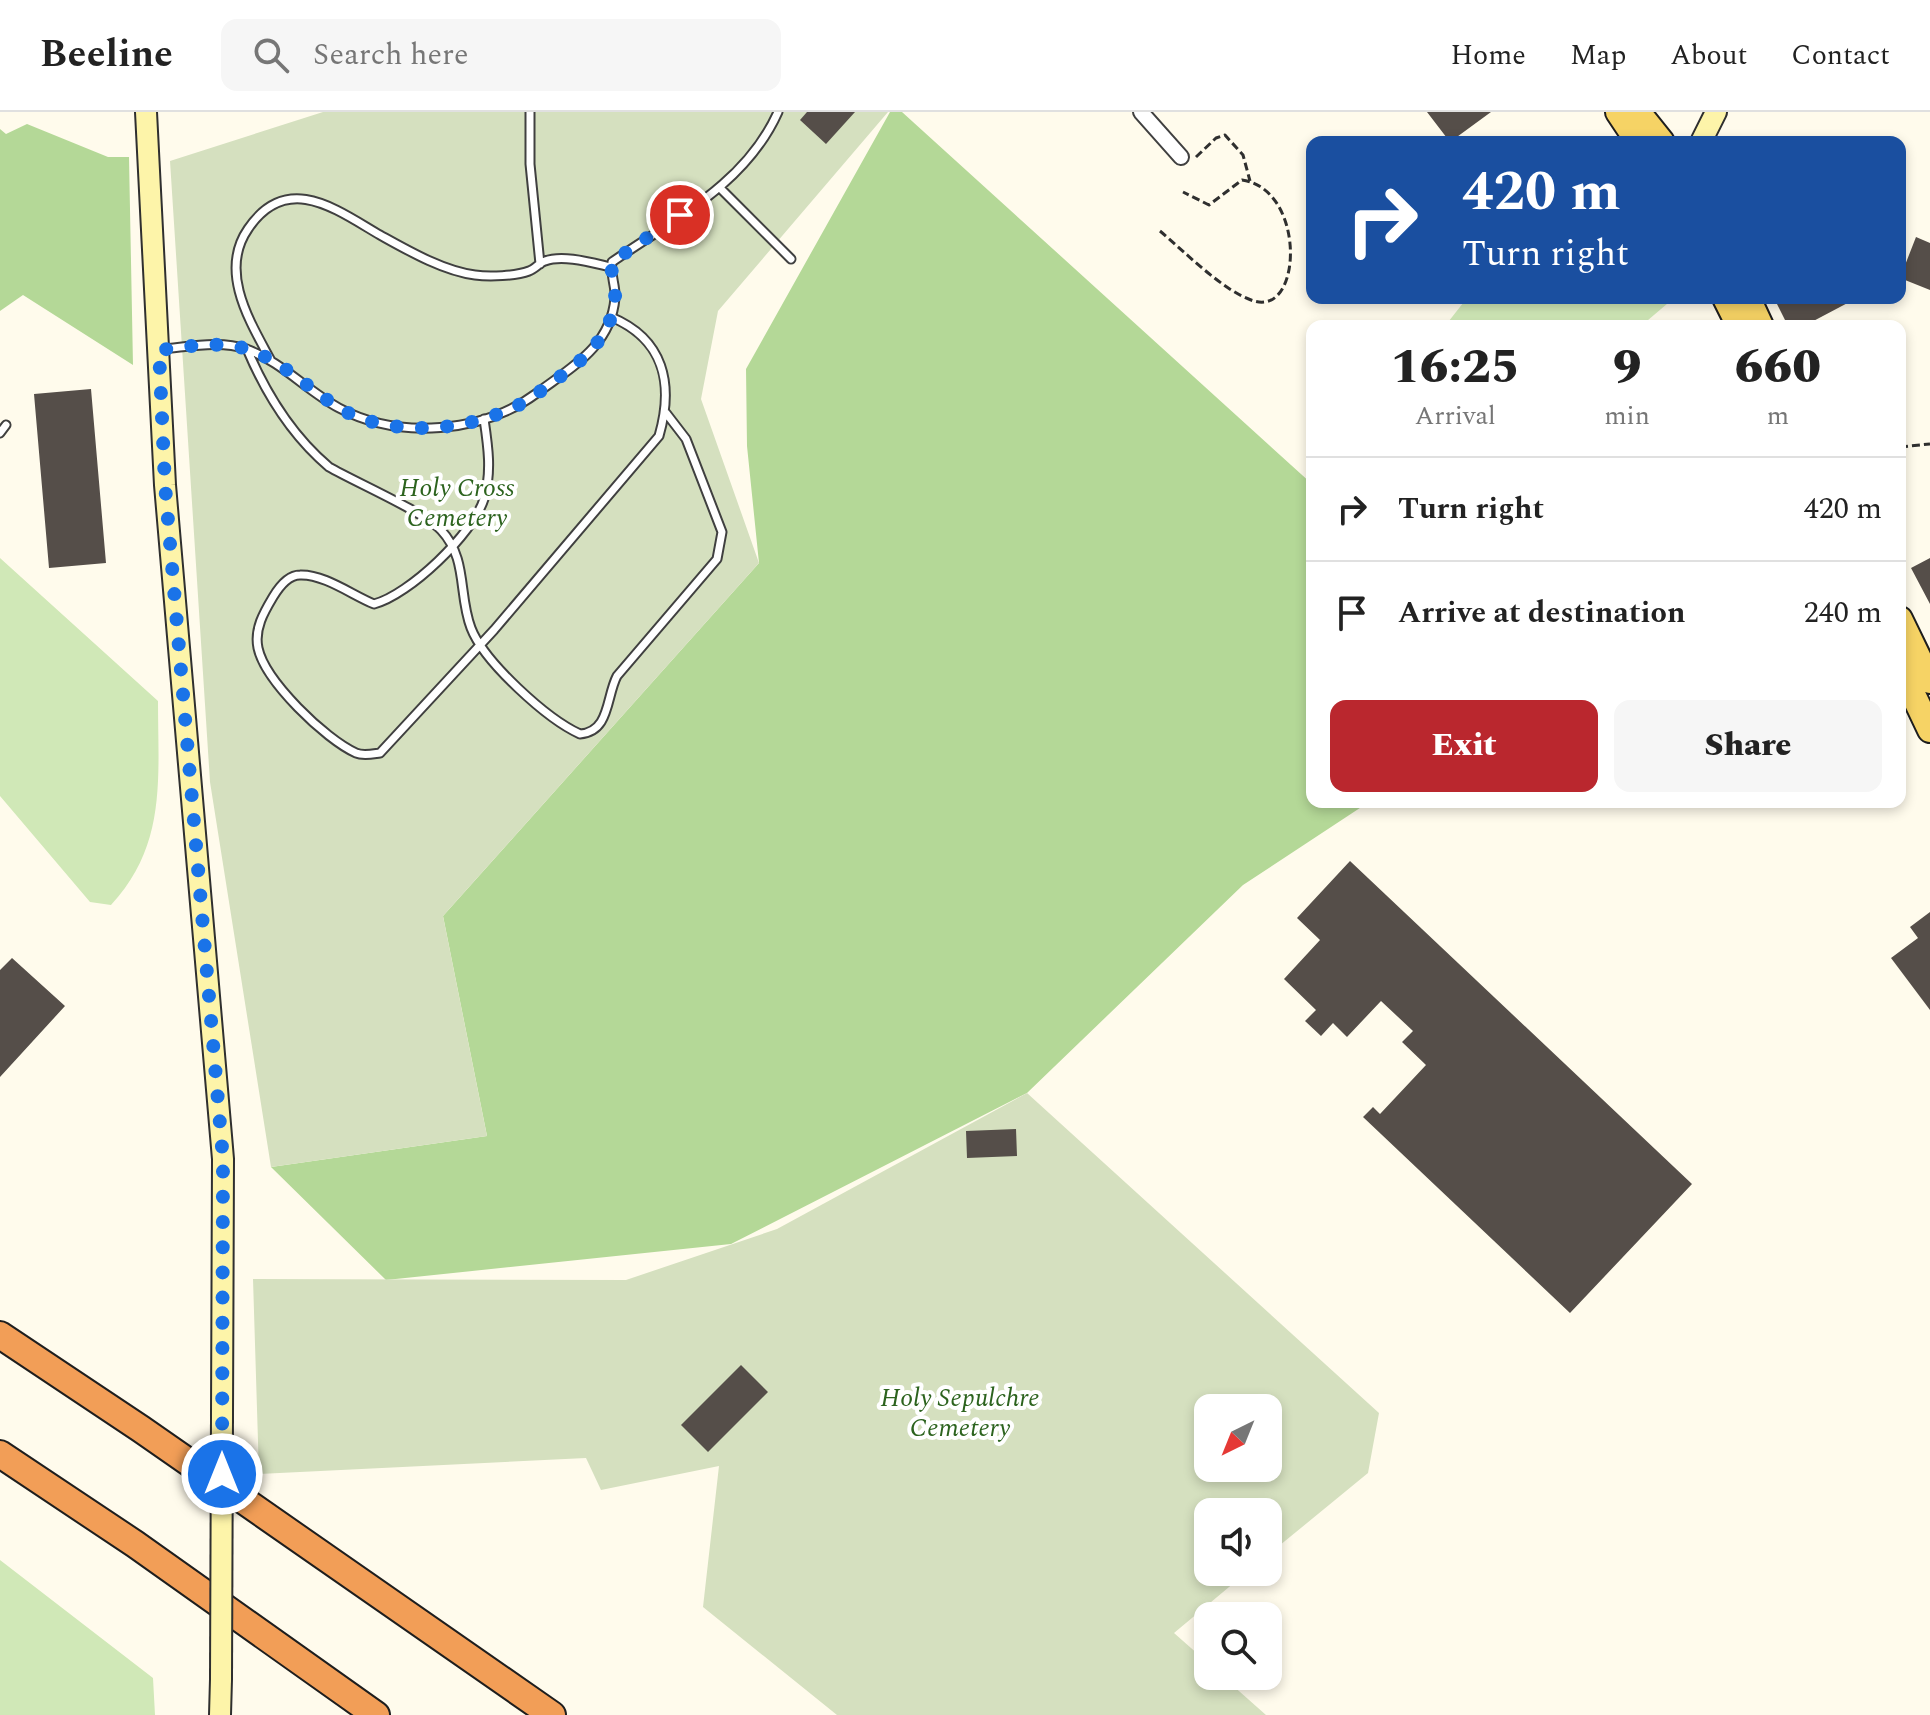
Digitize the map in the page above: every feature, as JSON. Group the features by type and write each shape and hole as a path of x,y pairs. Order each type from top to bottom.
{"highway":[{"path":"0,1318 141,1429"},
{"path":"0,1335 141,1429 552,1715"},
{"path":"0,1454 159,1560 376,1715"}],"main road":[{"path":"146,112 165,485 223,1159 220,1715"},
{"path":"1618,112 1634,136"},
{"path":"1638,112 1657,136"},
{"path":"1704,136 1716,112"},
{"path":"1906,631 1930,681"},
{"path":"1906,680 1930,730"}],"street":[{"path":"1141,112 1188,158"}],"lane":[{"path":"530,112 530,164 540,264"},
{"path":"159,350 214,344 247,349 271,361 340,409 380,422 421,429 474,423 525,402 587,356 607,333 616,294 612,262 720,188 750,160 778,112"},
{"path":"720,188 791,259"},
{"path":"271,361 252,324 234,276 241,239 255,219 280,203 309,197 342,209 379,234 432,261 475,275 514,274 561,259 611,267"},
{"path":"484,419 490,466 483,502 453,546 412,584 374,604 313,577 294,576 280,586 259,625 257,645 264,666 278,688 343,746 359,755 380,753 480,645 659,436 666,413 659,356 653,344 629,324 611,317"},
{"path":"247,349 275,404 314,455 366,489 431,522 453,546 464,579 471,628 480,645 510,678 572,730 588,734 602,722 617,676 717,559 722,548 722,532 686,439 666,413"},
{"path":"0,433 6,425"}],"path":[{"path":"1160,231 1247,298 1261,302 1269,300 1282,289 1290,271 1291,231 1278,206 1250,181 1243,155 1225,135 1188,158"},
{"path":"1183,192 1209,205 1235,184 1250,181"},
{"path":"1906,446 1930,444"}],"green space":[{"name":"Holy Cross Cemetery","path":"323,112 888,112 718,311 701,399 759,563 443,916 487,1136 271,1167 210,782 170,161"},
{"path":"890,112 902,112 1306,479 1306,808 1360,808 1243,885 1027,1093 731,1244 386,1280 271,1167 487,1136 443,916 759,563 747,446 746,369"},
{"path":"27,124 108,157 129,157 133,365 23,295 0,311 0,129 6,134"},
{"path":"1462,304 1667,304 1648,320 1450,320"},
{"path":"0,558 158,701 156,809 142,859 111,905 90,902 0,796"},
{"name":"Holy Sepulchre Cemetery","path":"1027,1093 1379,1413 1368,1473 1282,1544 1282,1498 1194,1498 1194,1586 1230,1586 1211,1602 1194,1602 1194,1616 1174,1633 1194,1651 1194,1690 1238,1690 1266,1715 837,1715 703,1607 719,1466 601,1490 586,1458 259,1474 253,1279 626,1280 777,1229"},
{"path":"0,1560 153,1678 155,1715 0,1715"}],"building":[{"path":"807,112 855,112 826,144 800,120"},
{"path":"1427,112 1491,112 1458,136 1445,136"},
{"path":"1916,237 1930,243 1930,290 1906,280 1906,263"},
{"path":"1777,304 1846,304 1815,320 1785,320"},
{"path":"91,389 106,563 49,568 34,394"},
{"path":"1930,558 1930,604 1911,568"},
{"path":"1350,861 1692,1184 1570,1313 1363,1117 1373,1107 1380,1114 1426,1065 1402,1042 1413,1031 1381,1001 1347,1037 1333,1023 1321,1036 1305,1021 1316,1010 1284,979 1320,940 1297,918"},
{"path":"1930,912 1930,1010 1891,958 1918,938 1910,927"},
{"path":"12,958 65,1006 0,1077 0,970"},
{"path":"1016,1129 1017,1156 967,1158 966,1131"},
{"path":"741,1365 768,1392 708,1452 681,1425"}],"route":[{"path":"222,1474 223,1159 165,485 159,350 214,344 244,348 271,361 340,409 380,422 421,429 474,423 525,402 587,356 607,333 616,294 610,275 612,262 680,215"}]}
